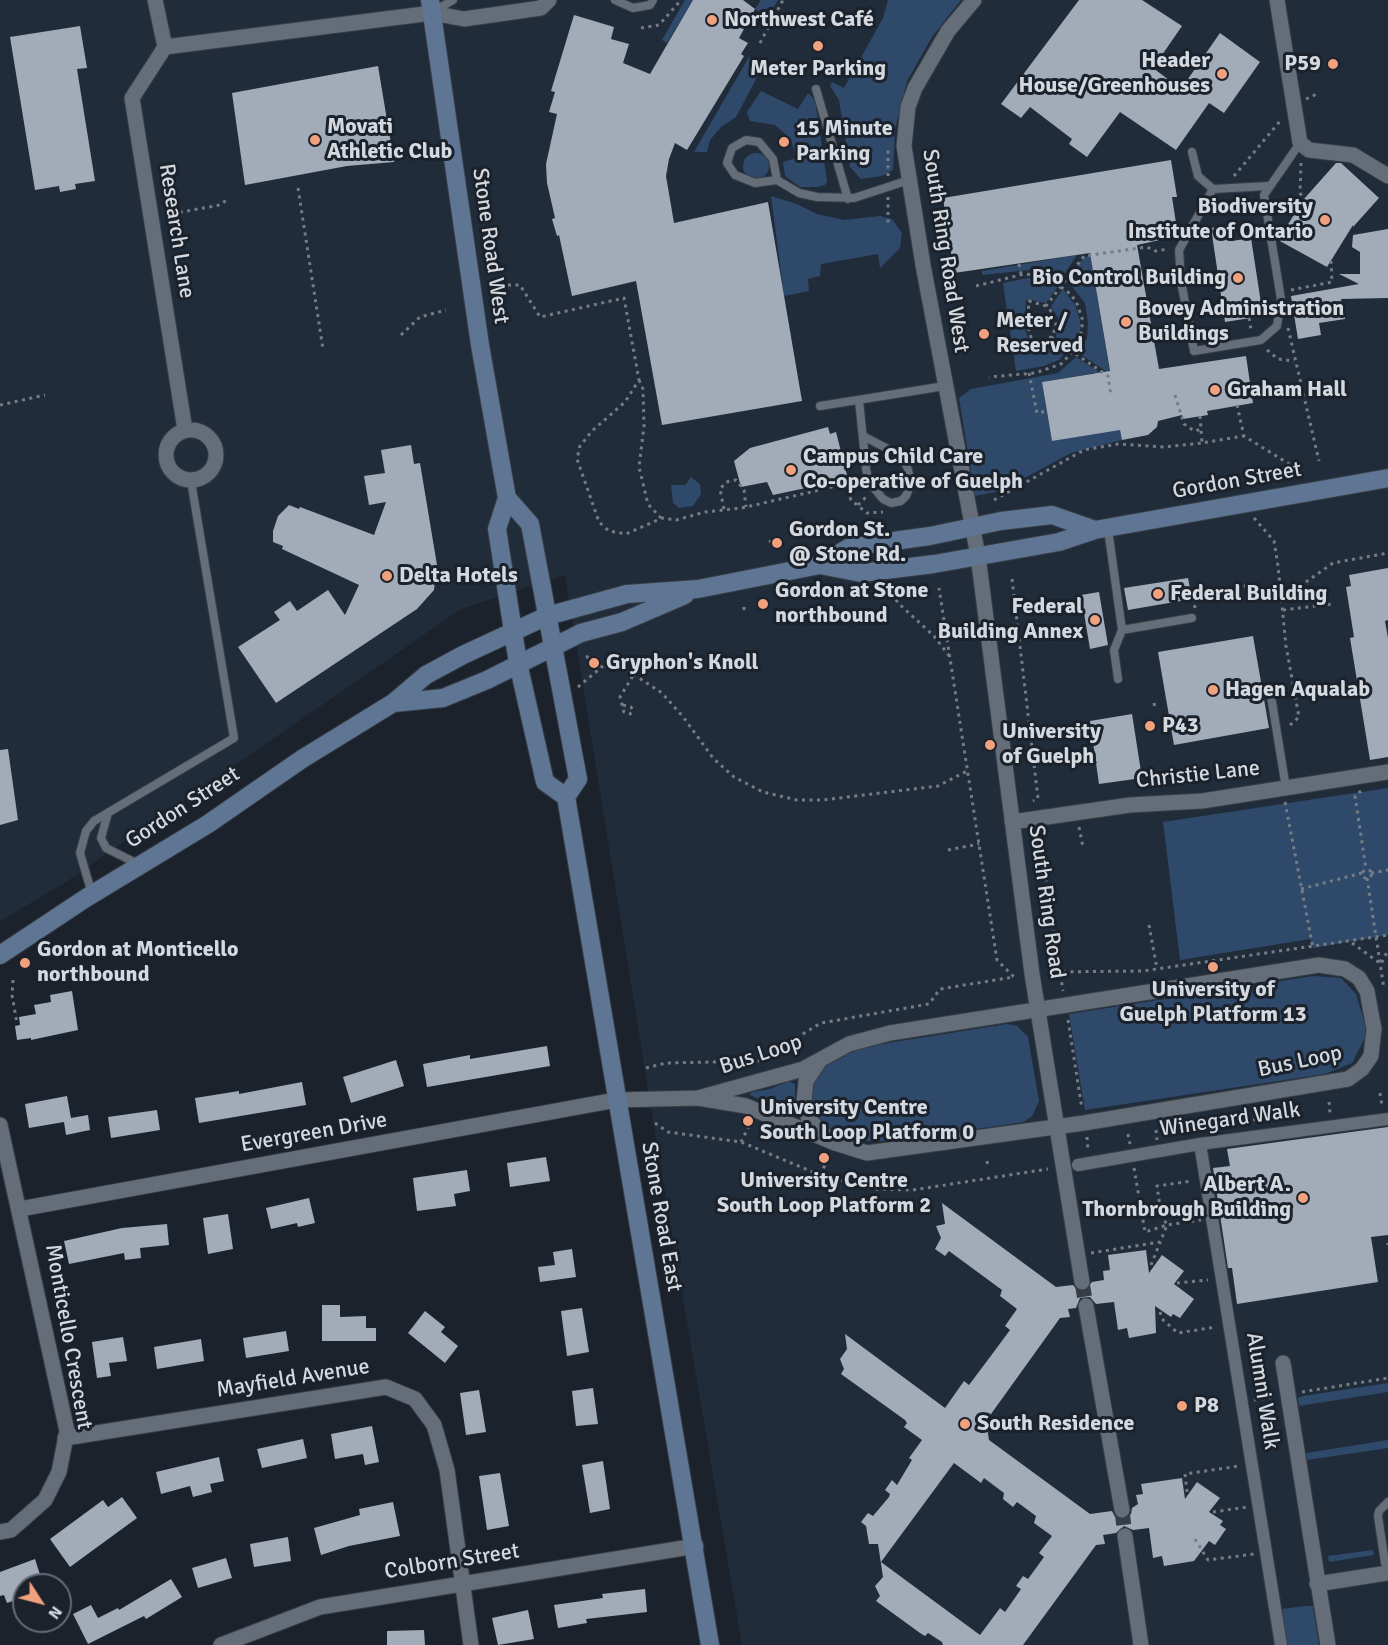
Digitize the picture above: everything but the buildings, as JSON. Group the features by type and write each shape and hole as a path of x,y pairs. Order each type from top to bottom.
{"main road":[{"name":"Stone Road West","path":"431,6 480,345 507,498 497,529 518,663"},
{"name":"Gordon Street","path":"820,565 861,573 978,556 1059,542 1101,529 1388,478"},
{"path":"507,498 530,524 578,779 566,797 545,782 518,663"},
{"name":"Gordon Street","path":"0,955 393,702 426,675 463,655 548,616 627,594 698,589 820,565 850,547 930,536 972,527 1052,515 1101,529"},
{"name":"Gordon Street","path":"393,702 442,698 487,680 581,633 622,622 698,589"},
{"name":"Stone Road East","path":"566,797 616,1100 696,1546 710,1645"}],"street":[{"path":"155,0 165,47 431,6 464,19 541,8 549,0"},
{"name":"South Ring Road West","path":"972,527 909,180 905,135 912,93 948,31 975,0"},
{"path":"1277,0 1300,144 1309,150 1353,155 1388,176"},
{"name":"Research Lane","path":"165,47 132,98 185,430"},
{"path":"185,430 202,432 212,441 215,449 213,468 207,475 191,481 175,475 169,468 165,454 170,440 185,430"},
{"name":"South Ring Road","path":"972,527 978,556 1039,1010 1082,1282"},
{"name":"Christie Lane","path":"1012,822 1130,806 1181,803 1388,772"},
{"name":"Bus Loop","path":"616,1100 698,1098 746,1106 835,1143 867,1153 1058,1126 1348,1080 1362,1069 1371,1056 1374,1029 1364,984 1353,972 1329,965 865,1038 803,1069 698,1098"},
{"name":"Bus Loop","path":"835,1051 810,1072 803,1091 809,1120 835,1143"},
{"name":"Evergreen Drive","path":"20,1209 616,1100"},
{"name":"Winegard Walk","path":"1077,1165 1200,1144 1388,1119"},
{"name":"Monticello Crescent","path":"0,1125 67,1431 59,1472 45,1500 11,1530 0,1532"},
{"name":"Alumni Walk","path":"1200,1144 1221,1278 1244,1402 1258,1506 1281,1645"},
{"path":"1086,1306 1122,1510"},
{"path":"1283,1363 1296,1429 1317,1584 1328,1645"},
{"name":"Mayfield Avenue","path":"65,1438 386,1387 415,1399 434,1425 447,1470 471,1645"},
{"path":"1125,1536 1141,1645"},
{"name":"Colborn Street","path":"221,1645 320,1607 696,1546"},
{"path":"1317,1584 1388,1573"}],"lane":[{"path":"431,6 453,0"},
{"path":"615,0 633,8 650,5 653,0"},
{"path":"816,89 848,199"},
{"path":"777,180 773,159 763,144 746,140 732,148 727,163 735,175 755,183 777,180 804,194 826,199 848,199 909,180"},
{"path":"1213,189 1179,247 1181,280 1194,351 1261,340 1269,336 1277,326 1281,295 1263,203 1268,186 1300,144"},
{"path":"1192,152 1198,176 1213,189 1268,186"},
{"path":"820,406 945,386"},
{"path":"859,400 862,436 866,470 873,489 889,502 901,501 906,496 911,483 907,466 892,451 862,436"},
{"path":"92,894 82,861 81,844 90,826 109,812 234,738 191,481"},
{"path":"1101,529 1122,630 1114,650 1118,679"},
{"path":"1122,630 1192,618"},
{"path":"1271,696 1284,788"},
{"path":"109,812 101,838 106,848 140,865"},
{"path":"1388,1502 1378,1511 1378,1516 1385,1563 1388,1568"}],"path":[{"path":"641,28 659,24 681,0"},
{"path":"760,43 783,0"},
{"path":"1234,176 1294,105 1319,93"},
{"path":"1300,144 1302,176 1300,193 1304,199"},
{"path":"298,188 323,349"},
{"path":"151,218 220,205 229,198"},
{"path":"1046,306 1084,256 1147,247 1155,251 1179,247"},
{"path":"1319,461 1281,295 1330,284 1334,278 1331,261"},
{"path":"1019,264 1021,274"},
{"path":"976,286 1021,274 1045,276 1061,286 1076,302 1082,318 1080,339 1073,353 1054,368 1029,374 989,377"},
{"path":"508,285 520,285 540,317 624,298 639,380 643,389 644,426 639,467 648,504 662,518"},
{"path":"1029,301 1046,306 1053,313 1056,323 1051,338 1034,347 1027,324 1029,301"},
{"path":"401,335 420,316 446,310"},
{"path":"1051,338 1108,376 1111,396"},
{"path":"1029,374 1037,413 1047,411"},
{"path":"639,380 625,402 592,431 580,446 577,459 599,522 609,531 626,534 662,518 676,520 746,507 845,484 850,499 867,513 887,511"},
{"path":"0,405 45,395"},
{"path":"1175,396 1185,424 1194,431 1202,429"},
{"path":"1238,405 1245,436"},
{"path":"1200,416 1202,443"},
{"path":"994,500 1084,450 1118,444 1163,447 1245,436 1294,467"},
{"path":"724,510 720,489 726,482 736,480 744,490 746,507"},
{"path":"1250,504 1254,519 1274,540 1299,717 1288,726 1289,738"},
{"path":"1195,608 1194,601 1216,599 1244,586 1281,595 1292,594 1318,572 1333,563 1388,553"},
{"path":"1012,579 1038,798 1033,801"},
{"path":"888,587 901,606 934,636 951,657"},
{"path":"646,1068 666,1063 758,1060 821,1023 929,1004 940,989 1014,977 997,960 939,588"},
{"path":"1283,610 1332,604"},
{"path":"586,656 603,666 627,670 662,693 684,718 705,750 734,777 763,792 786,799 823,800 938,786 967,771"},
{"path":"578,687 603,666"},
{"path":"623,705 620,698 634,674"},
{"path":"1284,788 1313,948"},
{"path":"1362,790 1355,796 1366,869 1371,873"},
{"path":"1079,827 1083,848"},
{"path":"1038,832 1063,994"},
{"path":"948,850 979,844"},
{"path":"1301,889 1362,873 1366,869"},
{"path":"1366,878 1371,873 1388,870"},
{"path":"1362,873 1366,878 1377,938 1384,996"},
{"path":"1149,925 1157,969"},
{"path":"1048,972 1157,969 1313,948 1388,935"},
{"path":"1351,942 1381,964"},
{"path":"1381,964 1388,950"},
{"path":"25,963 29,969"},
{"path":"1060,970 1063,978"},
{"path":"8,975 12,980 17,1023"},
{"path":"1067,1016 1082,1110"},
{"path":"1380,1093 1381,1099"},
{"path":"1272,1112 1272,1117"},
{"path":"741,1142 751,1122"},
{"path":"655,1124 668,1132 741,1142 820,1175 873,1188 892,1189 932,1185 1048,1168"},
{"path":"1132,1156 1145,1232 1167,1225 1211,1219"},
{"path":"820,1175 828,1159"},
{"path":"987,1161 988,1167"},
{"path":"1167,1225 1161,1214 1157,1186 1205,1179"},
{"path":"1151,1265 1167,1225"},
{"path":"1078,1255 1160,1242"},
{"path":"1177,1283 1221,1278"},
{"path":"1160,1312 1162,1319 1178,1333 1230,1324"},
{"path":"1244,1402 1388,1378"},
{"path":"1187,1492 1185,1474 1252,1464"},
{"path":"1213,1512 1258,1506"},
{"path":"1195,1539 1208,1560 1267,1552"}],"shaded area":[{"name":"University of Guelph","path":"0,0 1388,0 1388,1645 742,1645 664,1188 565,575 461,609 66,882 0,921"},
{"path":"685,0 693,0 667,43 662,40"},
{"path":"761,0 778,0 768,17 755,9"},
{"path":"888,0 961,0 932,37 907,81 895,129 893,170 882,176 861,179 850,167 839,100 830,86 832,82 844,88 883,18"},
{"path":"749,57 763,66 736,117 721,127 710,140 707,152 694,152"},
{"path":"761,91 798,109 808,93 815,100 827,181 825,185 800,187 785,176 783,162 796,158 791,139 775,125 750,121 747,112"},
{"path":"756,153 765,157 769,166 765,175 756,179 747,175 743,166 747,157"},
{"path":"771,196 797,204 817,214 844,220 880,216 892,219 902,233 900,248 880,268 878,254 821,264 820,276 808,279 809,291 784,296"},
{"path":"1110,253 1093,270 1110,374 1079,353 1087,338 1088,323 1085,303 1067,280 1084,257"},
{"path":"1077,255 1063,276 1039,269 982,275 982,271"},
{"path":"1028,278 1045,279 1058,286 1046,303 1026,299 1024,326 1032,350 1053,341 1066,351 1059,360 1044,366 1016,371 1003,283"},
{"path":"1063,289 1075,305 1080,320 1080,334 1072,348 1056,337 1058,318 1051,306"},
{"path":"1076,357 1106,376 1098,398 1094,373 1042,382 1052,441 1104,432 1115,406 1122,440 1071,453 1000,491 975,496 959,398 971,389 1058,373"},
{"path":"691,477 700,484 701,494 693,506 679,508 673,503 671,485 685,485"},
{"path":"1388,788 1388,935 1313,948 1310,939 1180,960 1163,822"},
{"path":"1313,976 1341,978 1356,994 1365,1024 1365,1038 1352,1063 1325,1074 1085,1110 1069,1014"},
{"path":"1007,1024 1017,1026 1028,1037 1039,1101 1032,1116 1024,1122 896,1141 863,1141 838,1137 822,1126 812,1114 809,1087 820,1069 842,1056 863,1047"},
{"path":"789,1081 795,1084 795,1115 750,1095 752,1092 770,1089"},
{"path":"1388,1383 1388,1392 1299,1406 1298,1398 1303,1396"},
{"path":"1388,1440 1388,1448 1307,1460 1306,1453"},
{"path":"1373,1550 1374,1555 1329,1562 1328,1556"},
{"path":"1313,1606 1319,1645 1287,1645 1282,1609"}],"tunnel":[{"path":"1082,1282 1086,1306"},
{"path":"1122,1510 1125,1536"}],"place":[{"name":"Northwest Café","path":"712,20"},
{"name":"Meter Parking","path":"818,46"},
{"name":"P59","path":"1333,64"},
{"name":"Header House/Greenhouses","path":"1222,74"},
{"name":"Movati Athletic Club","path":"315,140"},
{"name":"15 Minute Parking","path":"784,142"},
{"name":"Biodiversity Institute of Ontario","path":"1325,220"},
{"name":"Bio Control Building","path":"1238,278"},
{"name":"Bovey Administration Buildings","path":"1126,322"},
{"name":"Meter / Reserved","path":"984,334"},
{"name":"Graham Hall","path":"1215,390"},
{"name":"Campus Child Care Co-operative of Guelph","path":"791,470"},
{"name":"Gordon St. @ Stone Rd.","path":"777,543"},
{"name":"Delta Hotels","path":"387,576"},
{"name":"Federal Building","path":"1158,594"},
{"name":"Gordon at Stone northbound","path":"763,604"},
{"name":"Federal Building Annex","path":"1095,620"},
{"name":"Gryphon's Knoll","path":"594,663"},
{"name":"Hagen Aqualab","path":"1213,690"},
{"name":"P43","path":"1150,726"},
{"name":"University of Guelph","path":"990,745"},
{"name":"Gordon at Monticello northbound","path":"25,963"},
{"name":"University of Guelph Platform 13","path":"1213,967"},
{"name":"University Centre South Loop Platform 0","path":"748,1121"},
{"name":"University Centre South Loop Platform 2","path":"824,1158"},
{"name":"Albert A. Thornbrough Building","path":"1303,1198"},
{"name":"P8","path":"1182,1406"},
{"name":"South Residence","path":"965,1424"}]}
